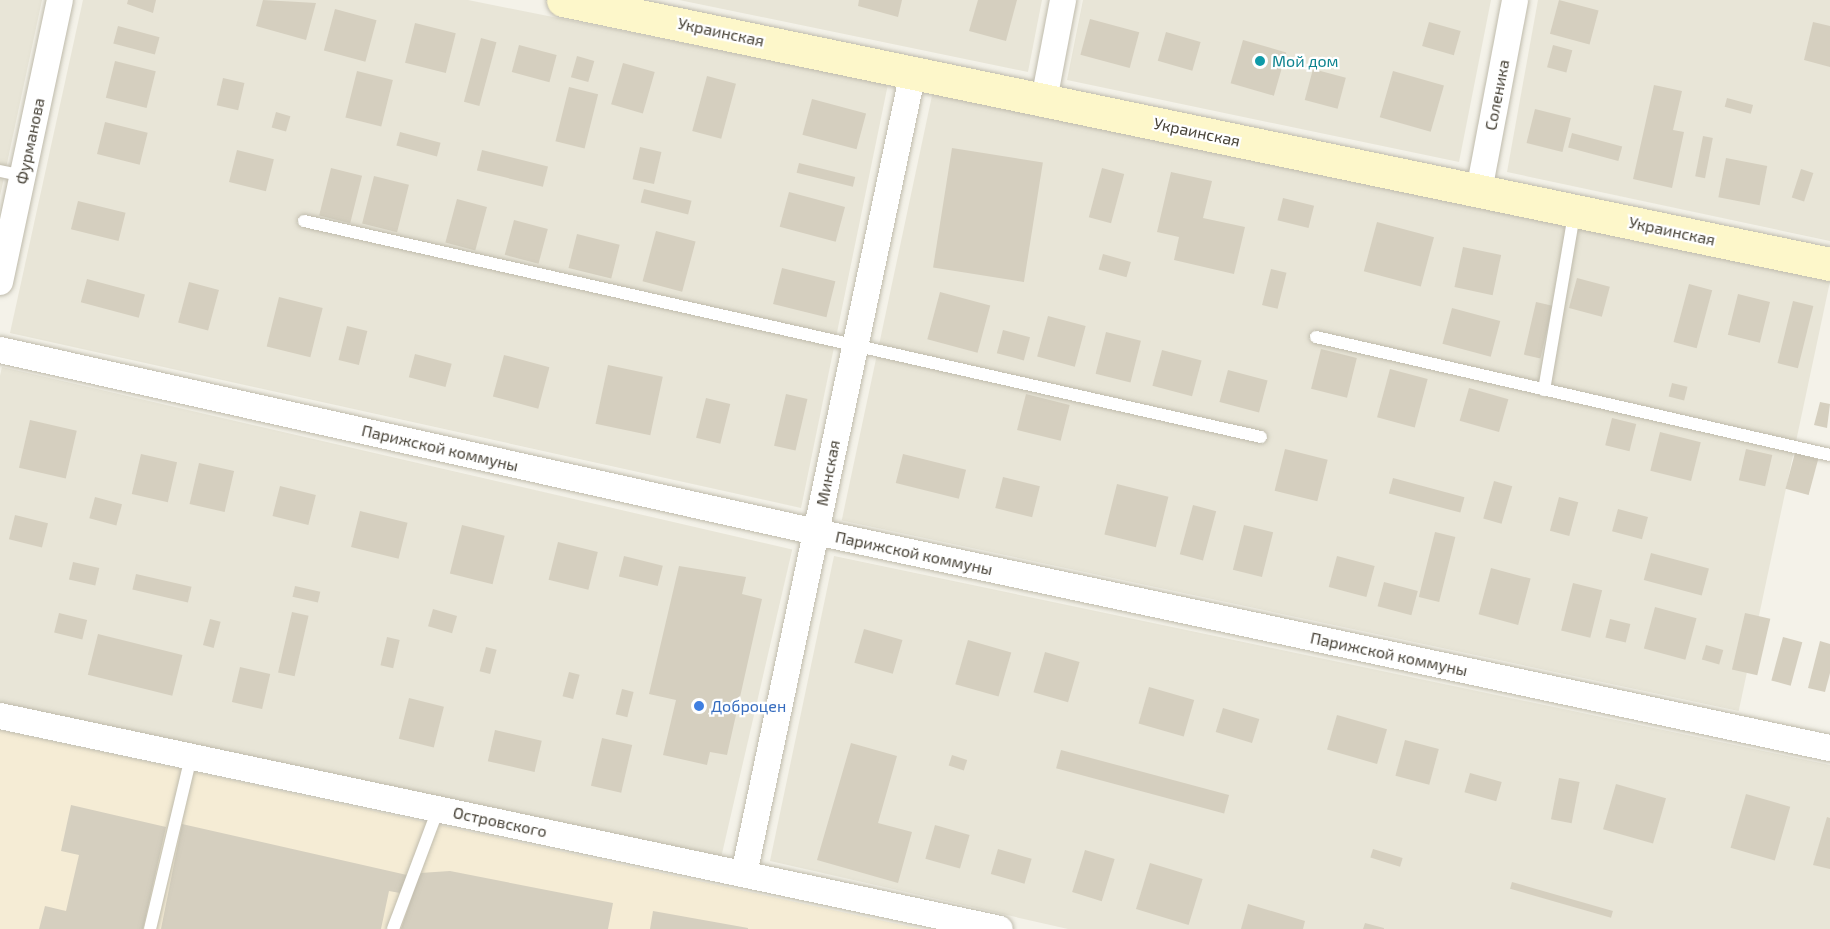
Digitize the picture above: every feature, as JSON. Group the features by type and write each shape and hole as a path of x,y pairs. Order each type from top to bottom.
{"street":[{"name":"Фурманова","path":"0,282 11,173 60,0"},
{"name":"Украинская","path":"563,0 600,3 1044,100 1830,264"},
{"path":"1044,100 1063,0"},
{"name":"Соленика","path":"1479,191 1515,0"},
{"name":"Минская","path":"744,874 913,72"},
{"name":"Парижской коммуны","path":"0,350 816,532 1830,748"},
{"name":"Островского","path":"0,716 1000,929"}],"lane":[{"path":"1544,390 1575,210"},
{"path":"304,221 1261,437"},
{"path":"1316,337 1830,455"},
{"path":"150,929 191,757"},
{"path":"393,929 438,809"}],"shaded area":[{"path":"0,0 42,0 0,196"},
{"path":"83,0 468,0 888,84 801,508 10,333"},
{"path":"679,0 1042,0 1028,72"},
{"path":"1083,0 1491,0 1459,162 1067,80"},
{"path":"1538,0 1830,0 1830,241 1507,172"},
{"path":"933,91 1830,282 1739,711 842,520"},
{"path":"2,367 792,549 718,873 0,707 0,376"},
{"path":"834,556 1830,765 1830,929 1068,929 770,861"},
{"path":"0,730 921,929 0,929"}],"building":[{"path":"128,0 156,0 153,13 127,4"},
{"path":"263,0 316,3 306,40 256,26"},
{"path":"859,0 902,0 898,17 858,6"},
{"path":"978,0 1017,0 1006,41 969,31"},
{"path":"1559,0 1599,11 1590,44 1550,34"},
{"path":"335,9 377,20 365,62 324,51"},
{"path":"1090,19 1139,32 1130,68 1080,55"},
{"path":"1429,22 1461,31 1454,55 1422,46"},
{"path":"1813,22 1830,26 1830,67 1804,60"},
{"path":"415,23 456,33 446,73 405,63"},
{"path":"118,26 160,37 155,55 113,43"},
{"path":"1166,32 1201,42 1192,71 1158,61"},
{"path":"481,38 496,42 479,106 464,102"},
{"name":"Мой дом","path":"1243,40 1286,52 1274,96 1231,83"},
{"path":"519,45 557,55 549,82 512,72"},
{"path":"1553,45 1572,50 1566,72 1547,67"},
{"path":"577,56 594,61 588,82 571,77"},
{"path":"115,61 156,71 147,108 106,98"},
{"path":"623,63 655,72 643,113 611,104"},
{"path":"1313,69 1346,78 1338,109 1305,100"},
{"path":"357,71 393,80 381,127 345,118"},
{"path":"1393,71 1444,86 1431,132 1380,117"},
{"path":"707,76 736,84 721,139 692,131"},
{"path":"223,78 244,83 238,110 217,105"},
{"path":"1654,85 1682,91 1673,130 1684,132 1672,188 1633,179"},
{"path":"569,87 598,94 585,149 555,141"},
{"path":"1727,98 1753,105 1751,114 1725,107"},
{"path":"812,99 866,113 857,149 802,135"},
{"path":"1535,109 1571,118 1562,152 1527,143"},
{"path":"276,112 290,116 286,132 272,127"},
{"path":"105,122 148,133 140,165 97,154"},
{"path":"400,132 441,143 437,156 396,146"},
{"path":"1572,133 1622,146 1618,161 1568,147"},
{"path":"1703,136 1713,138 1705,178 1695,176"},
{"path":"640,147 661,152 654,184 633,179"},
{"path":"952,148 1043,162 1024,282 933,268"},
{"path":"237,150 274,159 266,191 229,182"},
{"path":"482,150 548,166 543,187 477,170"},
{"path":"1726,158 1767,166 1760,205 1718,197"},
{"path":"799,163 855,177 853,187 797,173"},
{"path":"331,168 362,176 350,223 319,216"},
{"path":"1102,168 1124,174 1111,223 1089,217"},
{"path":"1801,169 1813,173 1804,202 1792,198"},
{"path":"1171,172 1212,181 1203,218 1245,227 1234,274 1174,260 1179,237 1157,232"},
{"path":"374,176 409,185 397,232 362,224"},
{"path":"644,189 692,201 688,214 641,203"},
{"path":"789,192 845,207 836,242 780,227"},
{"path":"1283,198 1314,206 1308,228 1277,220"},
{"path":"457,199 487,207 475,250 445,242"},
{"path":"78,201 126,213 119,241 71,229"},
{"path":"514,220 548,229 538,264 505,255"},
{"path":"1377,222 1434,237 1421,287 1364,271"},
{"path":"656,231 696,242 682,292 643,281"},
{"path":"577,234 620,245 611,279 569,268"},
{"path":"1463,247 1501,255 1493,295 1454,287"},
{"path":"1103,254 1131,262 1126,277 1099,269"},
{"path":"782,268 835,281 826,317 773,304"},
{"path":"1271,269 1287,273 1278,309 1262,305"},
{"path":"1577,278 1610,287 1602,317 1569,308"},
{"path":"87,279 145,295 139,318 81,302"},
{"path":"189,282 219,290 208,331 178,323"},
{"path":"1689,284 1712,290 1697,348 1673,342"},
{"path":"940,292 990,305 978,353 927,339"},
{"path":"1738,294 1770,302 1760,343 1728,335"},
{"path":"279,297 323,308 310,357 267,346"},
{"path":"1793,301 1813,306 1798,368 1778,363"},
{"path":"1536,302 1553,306 1540,358 1524,355"},
{"path":"1452,308 1500,321 1491,357 1442,344"},
{"path":"1048,316 1086,326 1075,367 1037,357"},
{"path":"347,326 367,331 359,365 339,360"},
{"path":"1003,330 1030,337 1024,360 997,353"},
{"path":"1106,332 1141,341 1131,382 1096,374"},
{"path":"1321,349 1357,358 1347,398 1311,389"},
{"path":"1162,350 1202,361 1192,396 1152,386"},
{"path":"415,354 452,364 445,387 409,377"},
{"path":"504,355 549,367 538,409 493,397"},
{"path":"608,365 663,377 650,435 596,424"},
{"path":"1390,369 1428,379 1415,427 1377,417"},
{"path":"1228,370 1268,381 1259,412 1219,402"},
{"path":"1672,383 1688,387 1684,400 1669,397"},
{"path":"1469,388 1508,399 1499,432 1460,421"},
{"path":"786,394 807,399 796,451 774,446"},
{"path":"1026,394 1070,405 1061,441 1017,430"},
{"path":"706,398 730,404 720,444 696,438"},
{"path":"1820,402 1830,404 1827,428 1814,425"},
{"path":"1612,418 1636,424 1629,451 1605,445"},
{"path":"30,420 77,431 66,479 19,468"},
{"path":"1660,432 1701,442 1691,481 1650,471"},
{"path":"1285,449 1328,460 1317,501 1275,491"},
{"path":"1746,449 1772,455 1765,486 1739,480"},
{"path":"1795,453 1818,459 1809,495 1785,489"},
{"path":"141,454 177,462 168,502 132,494"},
{"path":"903,454 966,470 959,499 896,483"},
{"path":"199,463 234,471 225,512 190,504"},
{"path":"1003,477 1040,486 1032,517 995,508"},
{"path":"1393,478 1464,497 1460,513 1389,493"},
{"path":"1494,481 1512,486 1502,524 1483,518"},
{"path":"1117,484 1168,497 1156,547 1104,534"},
{"path":"280,486 316,495 308,525 273,516"},
{"path":"95,497 122,504 116,525 89,518"},
{"path":"1559,497 1578,502 1569,536 1550,531"},
{"path":"1193,505 1216,511 1203,560 1180,554"},
{"path":"1618,509 1648,517 1642,539 1612,531"},
{"path":"360,511 408,523 399,559 351,547"},
{"path":"15,515 48,523 42,547 9,539"},
{"path":"462,525 505,536 493,584 450,574"},
{"path":"1244,525 1273,532 1262,577 1233,570"},
{"path":"1435,532 1455,537 1439,602 1419,597"},
{"path":"558,542 598,552 588,590 549,580"},
{"path":"1651,553 1709,569 1702,596 1644,580"},
{"path":"624,556 663,566 658,586 619,576"},
{"path":"1337,556 1375,566 1366,597 1329,587"},
{"path":"73,562 99,568 95,586 69,580"},
{"path":"679,566 746,577 742,594 762,599 727,755 710,752 707,765 663,755 676,700 649,694"},
{"path":"1491,568 1531,579 1518,625 1479,614"},
{"path":"136,574 192,587 188,602 132,590"},
{"path":"1384,582 1418,591 1411,615 1378,606"},
{"path":"1573,583 1602,590 1590,638 1561,631"},
{"path":"295,586 320,592 318,603 293,597"},
{"path":"1655,607 1697,618 1685,660 1644,649"},
{"path":"433,609 457,616 452,633 428,626"},
{"path":"292,612 309,616 295,676 278,672"},
{"path":"59,613 87,620 82,639 54,632"},
{"path":"1745,613 1770,619 1757,675 1732,670"},
{"path":"210,619 221,622 214,648 203,645"},
{"path":"1610,619 1630,624 1626,643 1605,637"},
{"path":"864,629 902,640 893,674 854,663"},
{"path":"98,634 182,655 172,696 88,675"},
{"path":"387,637 400,640 393,668 380,665"},
{"path":"1783,637 1802,642 1791,686 1771,680"},
{"path":"968,640 1011,652 999,697 955,684"},
{"path":"1820,641 1830,644 1830,673 1825,692 1808,688"},
{"path":"1706,645 1723,650 1719,664 1702,659"},
{"path":"486,647 497,650 490,674 480,671"},
{"path":"1045,652 1080,662 1068,702 1033,692"},
{"path":"240,667 270,674 262,709 232,702"},
{"path":"569,672 580,675 573,699 563,696"},
{"path":"1149,687 1194,700 1184,736 1139,724"},
{"path":"622,689 634,692 627,717 616,714"},
{"path":"409,698 444,707 434,747 399,739"},
{"path":"1223,708 1259,719 1252,743 1216,732"},
{"path":"1337,715 1387,729 1377,764 1327,750"},
{"path":"495,730 542,741 535,772 488,761"},
{"path":"602,738 632,745 621,793 591,786"},
{"path":"1405,740 1439,749 1429,785 1395,776"},
{"path":"851,743 897,756 878,823 912,832 898,883 817,860"},
{"path":"1061,750 1229,795 1224,813 1056,768"},
{"path":"952,755 967,760 964,770 949,765"},
{"path":"1470,773 1502,782 1496,801 1464,792"},
{"path":"1559,778 1580,782 1572,823 1551,819"},
{"path":"1616,784 1666,798 1653,844 1603,829"},
{"path":"1746,794 1790,807 1775,861 1731,848"},
{"path":"71,805 166,827 143,929 39,929 45,906 66,911 79,855 61,851"},
{"path":"1827,817 1830,818 1830,869 1813,865"},
{"path":"182,824 407,875 400,893 389,891 381,929 161,929"},
{"path":"935,825 970,835 960,869 925,859"},
{"path":"998,849 1032,859 1024,884 991,874"},
{"path":"1373,849 1403,858 1400,867 1370,858"},
{"path":"1085,850 1115,859 1102,901 1072,892"},
{"path":"1150,863 1203,879 1189,925 1136,909"},
{"path":"450,871 613,903 608,929 401,929 420,873"},
{"path":"1512,882 1613,911 1611,918 1510,889"},
{"path":"1248,904 1305,921 1303,929 1241,929"},
{"path":"653,911 748,928 748,929 650,929"},
{"path":"1365,923 1384,928 1384,929 1363,929"}],"place":[{"name":"Мой дом","path":"1260,61"},
{"name":"Доброцен","path":"699,706"}]}
